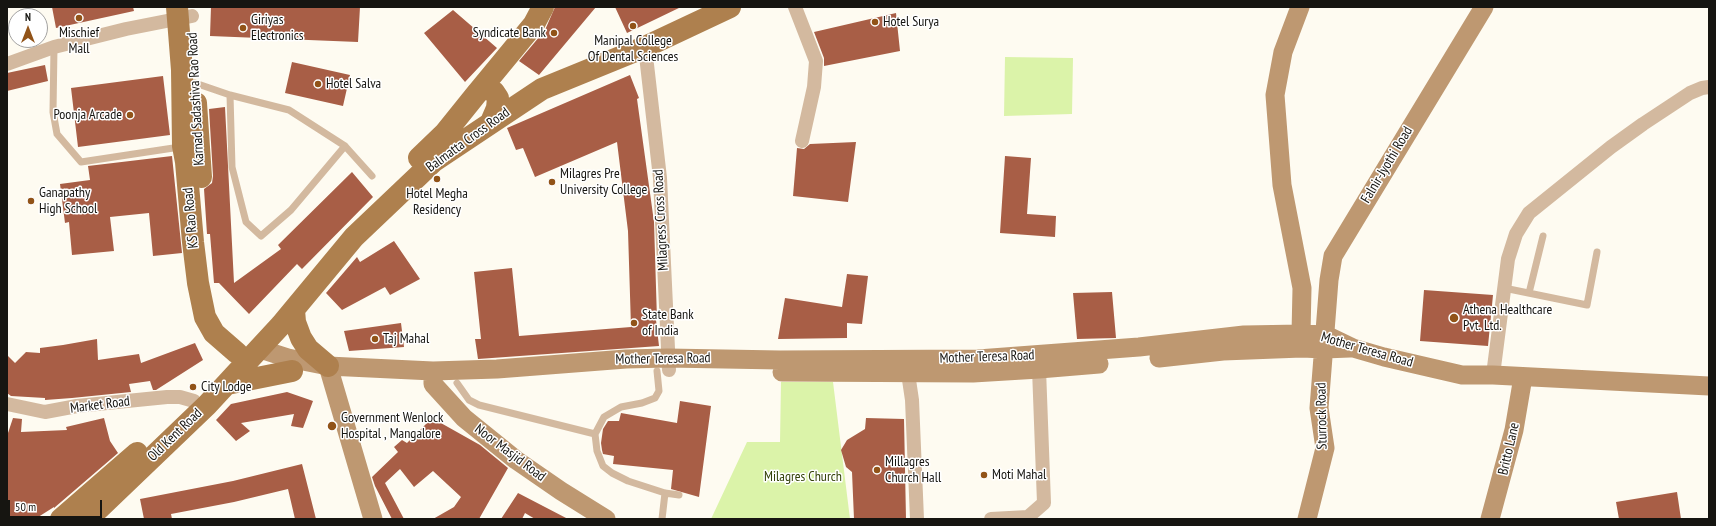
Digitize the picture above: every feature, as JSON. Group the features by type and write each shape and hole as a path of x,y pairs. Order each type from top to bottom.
{"main road":[{"path":"61,519 169,427 194,401 248,351 342,235 395,179 445,133 464,111 497,68 534,24 543,7"},
{"name":"Balmatta Cross Road","path":"248,351 294,310 354,237 434,161 542,89 645,47 730,7"},
{"path":"1300,7 1283,52 1275,95 1282,185 1302,288 1301,334"},
{"name":"Falnir-Jyothi Road","path":"1325,342 1329,280 1333,256 1484,7"},
{"name":"Karnad Sadashiva Rao Road","path":"184,12 188,83 206,256 218,316 248,351"},
{"path":"497,68 498,77 502,86 512,92 524,94 542,89"},
{"name":"KS Rao Road","path":"188,83 183,146 186,162 197,276 205,316 214,333 248,351"},
{"path":"478,92 488,89 494,92 498,98 497,108 491,122"},
{"path":"294,310 295,322 301,338 308,349 329,372 373,519"},
{"name":"Mother Teresa Road","path":"248,351 288,358 329,372 433,378 497,369 626,359 665,366 780,360 978,359 1139,347 1245,343 1301,334 1325,342 1462,375 1492,375 1709,386"},
{"path":"433,378 457,383 665,366 820,373 973,373 1039,369 1245,343 1302,348 1325,342"},
{"name":"Sturrock Road","path":"1306,519 1325,448 1319,408 1325,342"},
{"path":"248,351 292,371"},
{"name":"Old Kent Road","path":"88,519 207,406 227,384 248,351"},
{"path":"227,384 292,371 329,372"},
{"name":"Britto Lane","path":"1490,519 1514,430 1523,377"},
{"name":"Noor Masjid Road","path":"433,378 464,418 516,460 561,491 606,519"}],"street":[{"path":"795,7 816,61 814,87 802,141"},
{"path":"7,64 54,47 126,29 184,12"},
{"name":"Milagress Cross Road","path":"645,47 660,178 665,366"},
{"path":"1492,375 1508,258 1516,234 1529,213 1611,147 1643,124 1690,93 1709,87"},
{"path":"991,519 1028,517 1044,503 1039,369"},
{"path":"908,373 912,400 917,519"},
{"name":"Market Road","path":"7,404 45,412 77,406 167,397 180,397 194,401"}],"lane":[{"path":"54,47 53,112 57,134 81,162 183,146"},
{"path":"188,83 289,110 345,146 372,176"},
{"path":"230,95 232,167 246,222 260,236 291,210 345,146"},
{"path":"1529,292 1543,236"},
{"path":"1504,288 1587,305 1597,252"},
{"path":"665,366 659,391 655,398 642,403 621,407 604,416 595,434 598,451 603,466 612,473 628,481 679,495"},
{"path":"457,383 469,400 480,405 595,434"},
{"path":"662,519 665,492"}],"green space":[{"path":"1005,57 1073,58 1072,114 1004,116"},
{"name":"Milagres Church","path":"781,382 833,382 850,519 711,519 747,442 780,442"}],"building":[{"name":"Mischief Mall","path":"52,7 133,7 134,11 56,28"},
{"path":"211,7 360,7 358,42 210,36"},
{"name":"Syndicate Bank","path":"555,7 596,7 539,75 519,61 545,30"},
{"path":"615,7 681,7 627,33"},
{"path":"453,10 497,48 465,82 424,33"},
{"path":"896,13 900,51 824,66 824,58 814,32"},
{"name":"Hotel Salva","path":"292,62 350,75 343,106 285,93"},
{"path":"45,65 48,81 7,91 7,73"},
{"path":"630,75 639,98 637,99 654,222 656,320 659,346 478,359 475,339 481,339 474,272 512,268 519,336 631,327 628,231 617,142 535,177 523,148 516,150 507,128"},
{"name":"Poonja Arcade","path":"163,76 170,135 78,147 71,88"},
{"path":"225,107 234,283 281,249 278,245 352,172 373,197 302,269 297,264 249,314 219,283 214,283 210,234 207,234 204,189 212,183 213,176 209,109"},
{"path":"856,142 848,202 793,196 797,148 804,149 810,144"},
{"path":"172,156 182,253 153,256 149,213 110,217 114,251 72,255 69,222 65,223 60,184 90,180 88,166"},
{"path":"1005,156 1031,158 1027,214 1056,216 1055,237 1000,233"},
{"path":"394,241 420,279 390,295 385,287 342,310 326,293 357,257 360,262"},
{"path":"847,274 868,276 862,324 847,323 847,338 778,339 785,298 842,307"},
{"path":"1424,290 1493,295 1488,346 1420,341"},
{"path":"1112,292 1116,338 1077,339 1073,293"},
{"name":"Taj Mahal","path":"401,323 404,347 349,351 344,331"},
{"path":"97,339 98,360 139,354 141,363 195,343 203,360 156,390 153,390 150,381 129,384 131,392 72,398 45,400 45,398 11,396 7,393 7,355 15,363 26,352 40,353 40,348"},
{"path":"287,392 313,401 303,428 291,426 294,414 241,423 250,431 236,441 216,420 231,404"},
{"path":"680,401 711,406 699,497 671,489 673,470 613,464 614,456 603,454 602,450 601,443 603,429 608,421 619,421 621,413 677,423"},
{"path":"13,418 22,419 21,432 67,430 66,427 104,418 110,441 118,453 54,508 35,519 11,519 7,509 7,436"},
{"path":"432,418 480,445 508,468 479,519 433,519 454,507 461,497 433,471 414,487 400,469 385,483 404,519 392,519 375,486 372,477 398,452 394,447 402,440 407,443"},
{"name":"Millagres Church Hall","path":"866,418 904,419 906,519 854,519 852,472 846,467 841,450 847,440 865,429"},
{"path":"302,464 316,519 295,519 288,489 234,502 171,514 172,519 144,519 140,499 233,481"},
{"path":"1677,492 1681,519 1619,519 1616,502"},
{"path":"518,493 568,519 535,519 525,513 522,519 501,519"}],"place":[{"name":"Mischief Mall","path":"79,18"},
{"name":"Hotel Surya","path":"875,22"},
{"name":"Manipal College Of Dental Sciences","path":"633,26"},
{"name":"Giriyas Electronics","path":"243,28"},
{"name":"Syndicate Bank","path":"554,33"},
{"name":"Hotel Salva","path":"318,84"},
{"name":"Poonja Arcade","path":"130,115"},
{"name":"Hotel Megha Residency","path":"437,179"},
{"name":"Milagres Pre University College","path":"552,182"},
{"name":"Ganapathy High School","path":"31,201"},
{"name":"Athena Healthcare Pvt. Ltd.","path":"1454,318"},
{"name":"State Bank of India","path":"634,323"},
{"name":"Taj Mahal","path":"375,339"},
{"name":"City Lodge","path":"193,387"},
{"name":"Government Wenlock Hospital , Mangalore","path":"332,426"},
{"name":"Millagres Church Hall","path":"877,470"},
{"name":"Moti Mahal","path":"984,475"}]}
